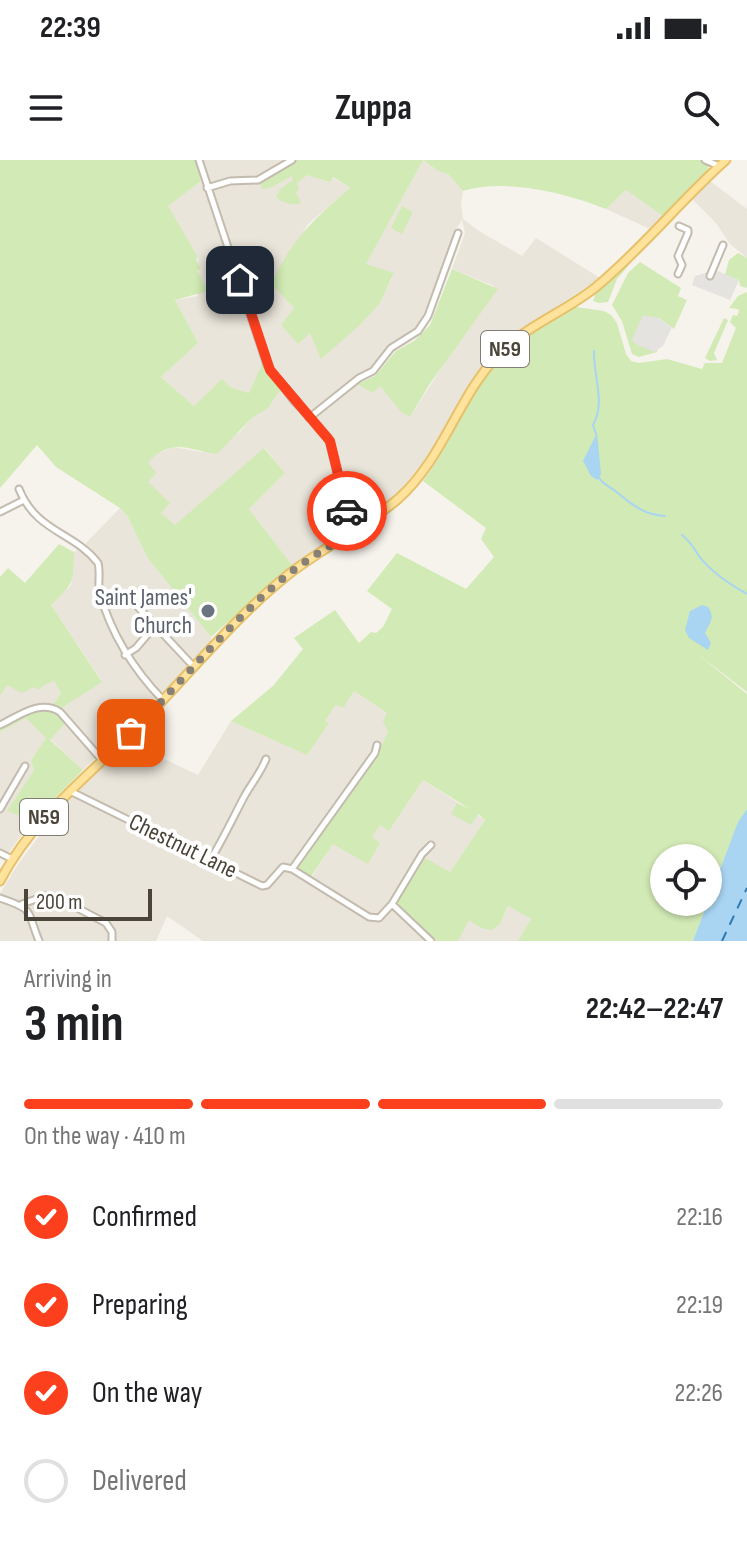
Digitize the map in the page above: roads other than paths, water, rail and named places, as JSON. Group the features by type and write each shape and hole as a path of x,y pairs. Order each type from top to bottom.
{"main road":[{"name":"N59","path":"0,881 12,859 45,816 287,576 353,532 407,490 439,449 479,380 497,356 519,337 593,289 726,160"}],"street":[{"path":"199,160 267,365 330,441 353,532"},
{"path":"207,188 230,181 258,180 292,160"},
{"path":"705,160 719,166"},
{"path":"678,274 682,265 679,255 690,228 679,226"},
{"path":"309,418 359,378 373,371 391,348 422,327 458,233"},
{"path":"710,276 723,245"},
{"path":"19,489 24,500 48,528 82,547 98,563 99,591 125,655 163,700"},
{"path":"0,512 24,500"},
{"path":"136,605 194,667"},
{"path":"125,655 136,648 154,627"},
{"path":"0,725 32,709 53,707 102,760"},
{"name":"Chestnut Lane","path":"69,791 262,886 267,885 280,868 292,869 375,753 377,745"},
{"path":"211,859 266,759"},
{"path":"0,809 25,766"},
{"path":"292,869 369,917 379,918 392,904 422,854 431,845"},
{"path":"0,853 12,859"},
{"path":"0,898 22,904 46,896 60,899 106,923 112,932 112,941"},
{"path":"22,904 31,915 39,941"},
{"path":"392,904 431,941"}],"water":[{"path":"597,433 601,474 597,480 591,476 583,461"},
{"path":"702,605 708,607 711,614 705,633 711,643 708,650 689,638 685,630 690,611"},
{"path":"747,809 747,941 693,941 702,916 722,916 722,864 738,822"}],"waterway":[{"path":"594,351 599,398 593,425 596,434"},
{"path":"598,476 639,509 665,516"},
{"path":"682,535 709,567 747,594"}],"place":[{"name":"Saint James' Church","path":"208,611"}]}
